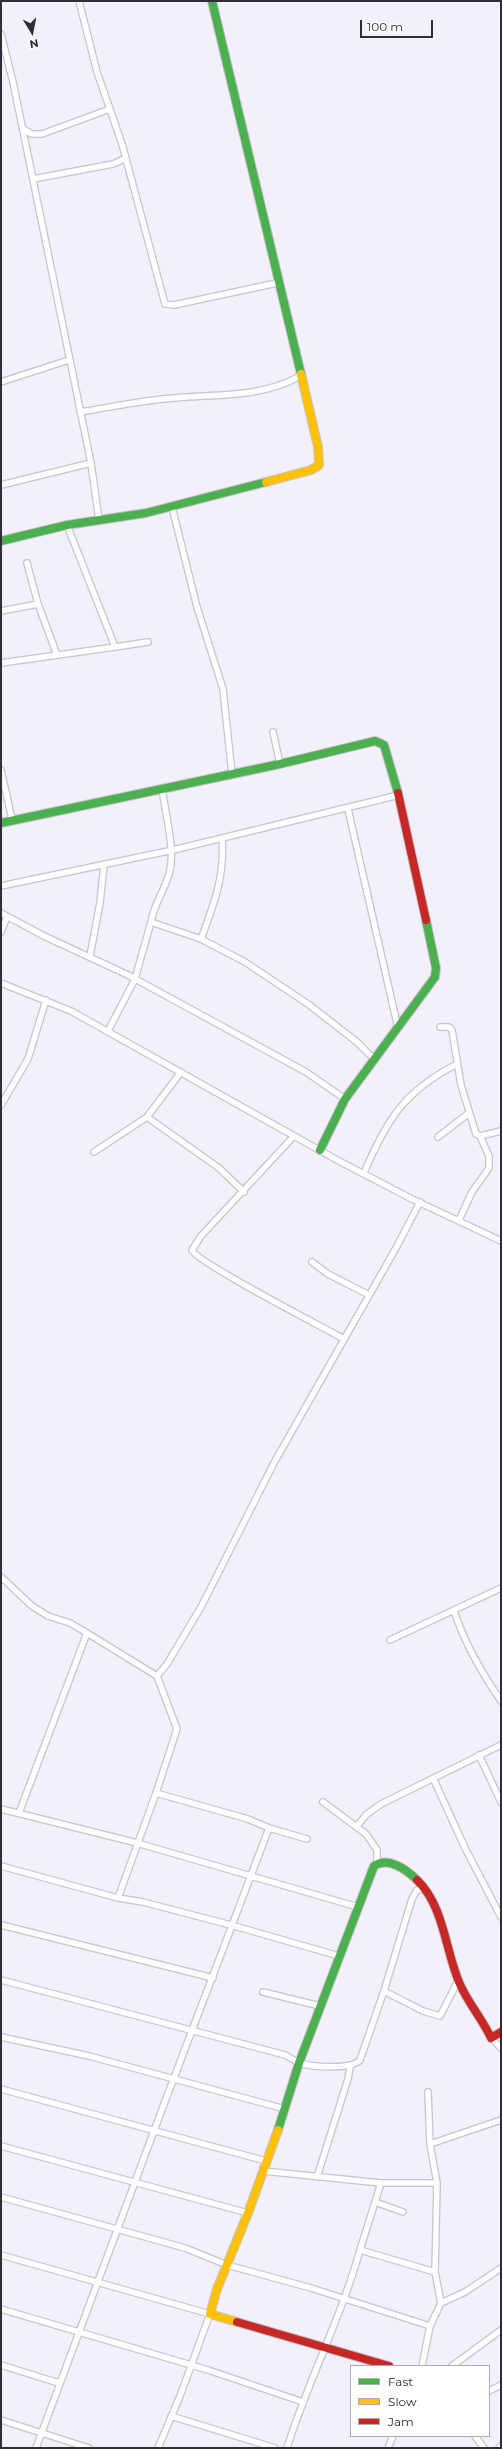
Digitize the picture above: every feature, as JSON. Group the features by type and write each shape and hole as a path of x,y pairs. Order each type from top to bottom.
{"street":[{"path":"79,1 97,72 126,158 165,304 174,305 277,283"},
{"path":"1,541 67,526 172,507 311,470 319,465 318,447 277,283 212,1"},
{"path":"1,34 23,129 91,463 99,520"},
{"path":"23,129 32,134 42,134 110,109"},
{"path":"33,179 113,164 126,158"},
{"path":"1,382 69,360"},
{"path":"80,412 174,398 241,395 288,383 300,376"},
{"path":"1,485 91,463"},
{"path":"172,507 197,607 223,690 232,774"},
{"path":"67,526 115,647"},
{"path":"27,563 38,604 57,655"},
{"path":"1,611 38,604"},
{"path":"1,663 148,642"},
{"path":"273,732 280,764"},
{"path":"1,823 12,819 280,764 375,741 384,745 387,749 399,795 436,968 435,977 346,1099 320,1150"},
{"path":"1,770 12,819"},
{"path":"108,1031 135,979 151,922 153,907 170,872 173,850 168,836 162,788"},
{"path":"1,886 173,850 348,809 399,795"},
{"path":"1,796 8,799"},
{"path":"348,809 398,1028"},
{"path":"201,939 222,875 224,860 222,838"},
{"path":"90,956 101,895 104,864"},
{"path":"1,913 44,936 90,956 135,979 306,1072 346,1099"},
{"path":"1,932 7,917"},
{"path":"151,922 201,939 245,962 308,1004 357,1042 375,1060"},
{"path":"1,983 46,1000 108,1031 320,1150 420,1202 501,1241"},
{"path":"1,1105 28,1059 46,1000"},
{"path":"440,1027 449,1027 452,1030 457,1064 468,1113 476,1134 480,1136 489,1156 489,1168 472,1192 459,1220"},
{"path":"364,1173 376,1145 410,1094 436,1075 457,1064"},
{"path":"94,1152 147,1117 180,1072"},
{"path":"438,1137 468,1113"},
{"path":"147,1117 207,1159 244,1192"},
{"path":"480,1136 501,1131"},
{"path":"294,1136 244,1192 201,1236 194,1246 192,1253 218,1271 303,1315 344,1339"},
{"path":"157,1676 167,1664 201,1607 275,1461 420,1202"},
{"path":"312,1262 328,1274 369,1295"},
{"path":"1,1577 32,1606 48,1616 70,1623 157,1676 177,1729 156,1793 118,1898"},
{"path":"390,1640 500,1589 501,1595"},
{"path":"454,1611 462,1633 482,1673 501,1701"},
{"path":"20,1814 87,1633"},
{"path":"358,1826 366,1815 381,1804 434,1780 479,1755 501,1745"},
{"path":"479,1755 501,1802"},
{"path":"434,1780 465,1848 501,1917"},
{"path":"156,1793 248,1818 269,1828 307,1839"},
{"path":"158,2448 192,2366 227,2265 248,2213 285,2109 299,2063 311,2036 320,2006 374,1866 377,1863 377,1850 358,1826 323,1802"},
{"path":"1,1809 137,1843 358,1907"},
{"path":"36,2448 133,2180 174,2080 213,1978 231,1925 269,1828"},
{"path":"377,1863 387,1862 400,1866 425,1889 436,1908 458,1980 491,2038 501,2048"},
{"path":"1,1866 118,1898 143,1902 231,1925 339,1956"},
{"path":"317,2176 350,2067 360,2060 384,1991 412,1899 417,1890 425,1889"},
{"path":"1,1925 213,1978"},
{"path":"1,1980 193,2029 285,2055 299,2063 350,2067"},
{"path":"384,1991 423,2011 440,2016 458,1980"},
{"path":"262,1992 320,2006"},
{"path":"491,2038 501,2032"},
{"path":"1,2037 89,2056 285,2109"},
{"path":"1,2089 154,2129 266,2161"},
{"path":"422,2365 430,2326 441,2303 435,2272 437,2183 430,2144 428,2092"},
{"path":"430,2144 501,2120"},
{"path":"1,2146 133,2180 248,2213"},
{"path":"263,2171 381,2183 437,2183"},
{"path":"287,2448 303,2402 344,2299 381,2183"},
{"path":"1,2197 115,2230 185,2248 227,2265 430,2326"},
{"path":"375,2202 403,2212"},
{"path":"360,2250 435,2272"},
{"path":"1,2255 236,2320 385,2365"},
{"path":"441,2303 465,2292 501,2268"},
{"path":"1,2309 79,2331 303,2402"},
{"path":"453,2365 501,2330"},
{"path":"1,2365 60,2383"},
{"path":"490,2390 501,2385"},
{"path":"171,2416 275,2448"},
{"path":"1,2420 89,2448"},
{"path":"388,2448 392,2437"},
{"path":"477,2437 484,2448"}],"traffic: fast":[{"path":"212,1 301,374"},
{"path":"1,541 67,525 146,513 266,482"},
{"path":"1,823 280,764 375,741 384,745 398,793"},
{"path":"320,1150 345,1099 435,977 436,968 426,920"},
{"path":"278,2130 299,2063 374,1866 379,1863 391,1863 408,1872 417,1880"}],"traffic: slow":[{"path":"266,482 311,470 319,465 318,447 301,374"},
{"path":"237,2322 210,2314 217,2289 248,2213 278,2130"}],"traffic: jam":[{"path":"398,793 426,920"},
{"path":"417,1880 426,1890 433,1902 443,1928 454,1969 466,1996 491,2038 501,2032"},
{"path":"237,2322 386,2365"}]}
